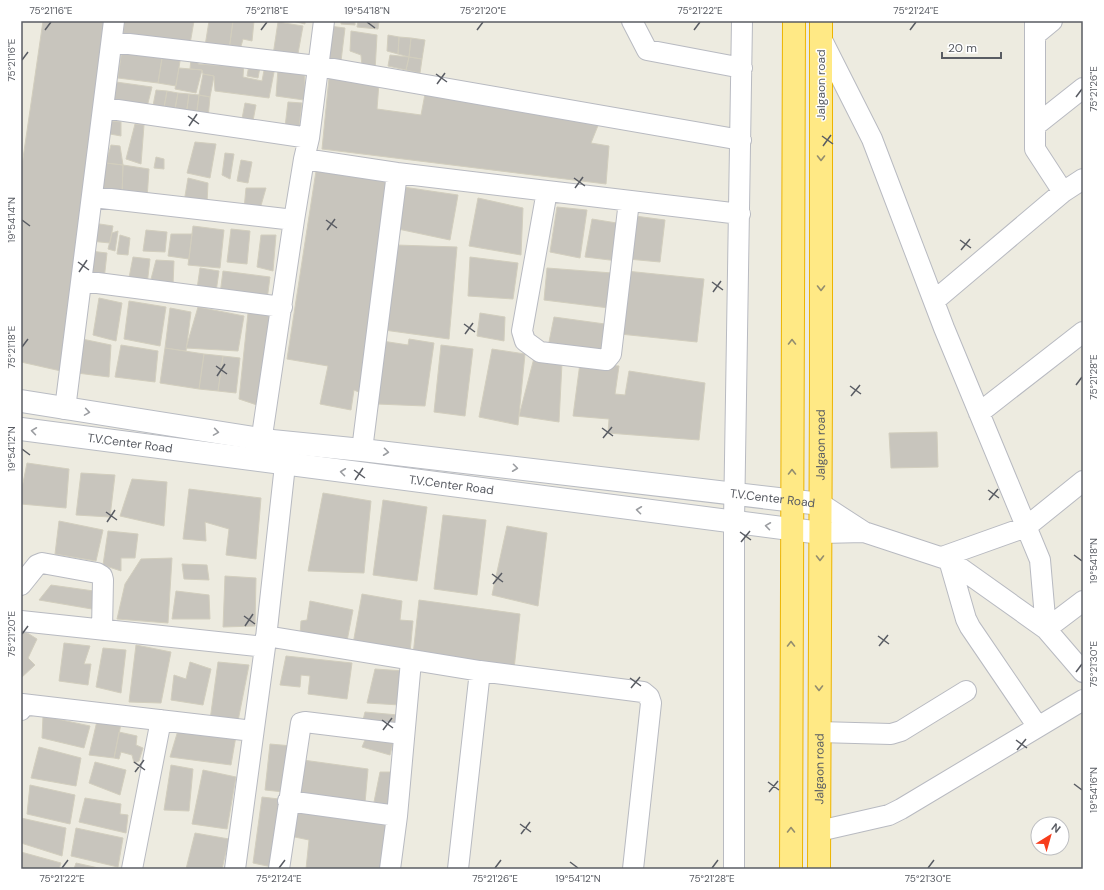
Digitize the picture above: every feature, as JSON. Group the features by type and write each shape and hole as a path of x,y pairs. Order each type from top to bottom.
{"highway":[{"path":"791,869 794,21"},
{"name":"Jalgaon road","path":"819,869 821,29"}],"street":[{"path":"65,409 93,197 114,21"},
{"path":"258,461 294,220 309,138 317,66 324,21"},
{"path":"632,21 647,50 742,68"},
{"path":"734,869 734,522 742,21"},
{"path":"1052,21 1035,28 1035,149 1063,192"},
{"path":"821,29 872,139 934,301 1040,560 1046,629"},
{"path":"112,42 317,66 741,140"},
{"path":"1035,126 1083,88"},
{"path":"104,108 309,138"},
{"path":"304,160 397,173 740,214"},
{"path":"362,450 397,173"},
{"path":"934,301 1063,192 1083,179"},
{"path":"547,191 522,331 525,341 540,352 606,360 611,354 629,201"},
{"path":"93,197 294,220"},
{"path":"82,281 282,307"},
{"path":"979,413 1083,332"},
{"name":"T.V.Center Road","path":"21,402 283,442 821,504 864,532"},
{"name":"T.V.Center Road","path":"21,429 284,465 821,533 864,532"},
{"path":"235,869 265,642 284,465 283,442"},
{"path":"946,559 1026,527 1083,481"},
{"path":"864,532 946,559 1046,629 1083,672"},
{"path":"946,559 968,623 1038,727"},
{"path":"21,585 37,564 42,563 97,573 102,576 103,580 102,630"},
{"path":"1046,629 1083,601"},
{"path":"21,621 102,630 265,642 643,692 649,698 651,703 633,869"},
{"path":"390,869 411,661"},
{"path":"458,869 480,671"},
{"path":"819,732 891,734 901,731 966,691"},
{"path":"819,832 889,815 901,809 1083,700"},
{"path":"21,710 22,704 253,732"},
{"path":"132,869 162,720"},
{"path":"279,869 288,801 301,723 305,722 403,734"},
{"path":"288,801 396,816"}],"building":[{"path":"43,21 106,21 61,371 21,362 21,172"},
{"path":"125,21 194,21 190,44 122,38"},
{"path":"209,21 233,21 229,50 205,46"},
{"path":"233,21 254,21 252,41 243,39 240,50 229,50"},
{"path":"293,21 305,21 305,24"},
{"path":"341,21 355,21 355,25 341,24"},
{"path":"358,21 379,21 378,29 357,27"},
{"path":"278,22 303,26 297,59 273,55"},
{"path":"329,26 345,28 341,61 326,60"},
{"path":"351,31 377,35 375,71 362,67 361,55 350,51"},
{"path":"388,35 399,37 398,54 387,51"},
{"path":"399,37 411,38 409,57 398,54"},
{"path":"411,38 425,40 422,59 409,57"},
{"path":"122,49 163,52 158,83 118,78"},
{"path":"163,52 181,55 176,86 158,83"},
{"path":"390,55 409,57 406,70 388,66"},
{"path":"409,57 422,59 420,73 406,70"},
{"path":"191,59 199,59 198,64 226,66 226,61 244,62 243,77 262,81 265,65 275,67 269,98 215,91 214,76 203,74 202,70 190,69"},
{"path":"249,65 260,67 258,78 247,76"},
{"path":"179,68 202,70 196,93 175,89"},
{"path":"278,69 305,71 304,100 276,96"},
{"path":"203,74 214,76 210,97 199,95"},
{"path":"329,78 379,83 377,109 421,115 425,94 599,123 591,143 609,146 606,184 322,149"},
{"path":"116,82 152,87 147,107 114,104"},
{"path":"156,90 167,91 163,113 152,111"},
{"path":"167,91 178,93 174,114 163,113"},
{"path":"178,93 189,94 186,116 174,114"},
{"path":"189,94 199,95 196,118 186,116"},
{"path":"199,95 210,97 208,118 196,118"},
{"path":"288,102 302,103 299,128 285,127"},
{"path":"245,103 256,105 252,126 241,124"},
{"path":"111,121 121,122 121,136 110,134"},
{"path":"135,124 144,125 141,164 126,159"},
{"path":"195,142 216,144 210,178 187,173"},
{"path":"111,145 120,146 123,165 106,163"},
{"path":"225,153 234,154 230,179 222,175"},
{"path":"156,157 164,159 164,169 154,168"},
{"path":"241,160 252,162 248,183 237,181"},
{"path":"106,163 123,165 122,195 102,193"},
{"path":"123,165 149,169 147,199 122,195"},
{"path":"316,171 387,180 361,393 354,390 351,410 320,404 328,366 287,359"},
{"path":"188,178 208,183 207,203 184,202"},
{"path":"403,187 458,195 450,240 398,229"},
{"path":"246,188 266,188 260,209 244,209"},
{"path":"478,198 523,208 521,255 469,246"},
{"path":"557,207 587,210 580,258 550,252"},
{"path":"635,216 665,220 660,262 628,259"},
{"path":"592,219 623,224 618,261 585,257"},
{"path":"93,223 113,226 110,243 90,241"},
{"path":"193,226 224,230 220,268 188,265"},
{"path":"231,229 250,231 247,264 227,262"},
{"path":"146,230 167,232 165,252 143,251"},
{"path":"118,231 115,251 108,249 112,233"},
{"path":"171,234 192,234 189,259 168,256"},
{"path":"120,235 130,238 128,255 117,254"},
{"path":"261,235 276,235 273,271 257,267"},
{"path":"396,245 457,247 449,339 384,330"},
{"path":"90,251 107,253 104,280 88,278"},
{"path":"133,257 150,259 147,285 128,283"},
{"path":"470,257 518,263 513,299 468,296"},
{"path":"156,260 174,261 173,285 150,283"},
{"path":"200,268 219,271 216,292 197,289"},
{"path":"547,268 612,273 609,308 544,300"},
{"path":"223,271 270,277 267,300 220,294"},
{"path":"626,271 704,279 697,342 620,334"},
{"path":"99,298 122,303 116,341 93,335"},
{"path":"129,301 166,307 160,346 124,339"},
{"path":"198,307 244,316 238,351 186,348"},
{"path":"170,308 191,312 186,351 165,348"},
{"path":"248,313 272,315 260,406 239,399"},
{"path":"480,313 505,317 504,341 477,336"},
{"path":"554,317 605,324 601,354 548,347"},
{"path":"82,339 111,345 109,377 77,373"},
{"path":"409,339 434,343 425,406 377,404 382,341 408,345"},
{"path":"121,345 158,351 155,382 115,377"},
{"path":"441,345 473,349 465,416 434,412"},
{"path":"165,348 204,354 199,389 160,383"},
{"path":"492,349 525,354 518,425 479,417"},
{"path":"204,354 223,356 218,391 199,389"},
{"path":"223,356 240,358 236,393 218,391"},
{"path":"534,358 562,363 559,422 519,416"},
{"path":"580,363 619,366 615,394 625,395 629,371 705,383 699,440 608,433 609,419 573,416"},
{"path":"937,432 938,467 891,468 889,433"},
{"path":"27,463 69,469 66,508 21,504 21,493"},
{"path":"81,473 115,475 110,517 76,515"},
{"path":"132,479 167,482 164,526 120,516"},
{"path":"189,489 261,498 256,559 226,555 229,529 205,522 206,541 183,539"},
{"path":"323,493 371,501 364,573 308,571"},
{"path":"383,500 427,507 417,581 373,575"},
{"path":"443,515 486,520 477,595 434,589"},
{"path":"59,521 103,530 96,561 55,554"},
{"path":"507,526 547,533 538,606 492,595"},
{"path":"108,531 138,534 135,558 121,558 121,571 103,565"},
{"path":"172,558 168,623 117,619 125,584 141,559"},
{"path":"182,564 207,565 209,580 184,579"},
{"path":"225,576 256,578 255,626 223,627"},
{"path":"51,585 94,591 92,609 39,600"},
{"path":"176,591 209,595 210,619 172,619"},
{"path":"362,594 402,601 400,620 413,621 410,652 353,644"},
{"path":"419,600 520,614 514,669 413,655"},
{"path":"310,601 353,610 347,641 300,635 301,621 307,620"},
{"path":"21,629 37,639 28,658 35,665 21,678"},
{"path":"64,643 90,646 84,664 91,664 88,685 59,681"},
{"path":"136,645 171,652 161,703 129,702"},
{"path":"103,648 126,650 121,693 96,687"},
{"path":"286,656 352,663 347,699 308,694 310,676 301,675 300,687 280,685"},
{"path":"190,662 211,669 203,705 171,700 174,675 186,679"},
{"path":"218,662 249,665 238,721 210,720"},
{"path":"375,669 404,671 400,705 367,703"},
{"path":"365,712 398,715 398,729 362,724"},
{"path":"43,716 90,726 84,748 42,738"},
{"path":"97,721 121,724 114,758 89,755"},
{"path":"179,727 236,736 231,765 170,757"},
{"path":"119,732 137,736 136,745 143,748 139,761 134,763 132,755 121,752 119,759 114,758"},
{"path":"365,740 393,743 390,755 362,747"},
{"path":"270,744 292,746 284,792 265,790"},
{"path":"39,747 81,758 76,786 31,778"},
{"path":"303,760 368,769 365,803 298,795"},
{"path":"95,762 126,770 120,795 89,783"},
{"path":"171,765 193,769 189,811 164,810"},
{"path":"203,770 236,777 227,829 192,824"},
{"path":"380,772 392,772 388,805 374,802"},
{"path":"30,785 75,795 70,824 27,814"},
{"path":"262,797 279,799 272,867 253,863"},
{"path":"85,798 121,804 120,814 128,815 126,833 79,822"},
{"path":"295,808 389,821 381,869 306,869 309,840 290,836"},
{"path":"21,818 66,828 62,856 21,843"},
{"path":"76,828 123,838 118,867 71,856"},
{"path":"195,833 229,839 222,869 186,869"},
{"path":"21,852 61,863 59,869 21,869"},
{"path":"76,863 103,869 74,869"}]}
